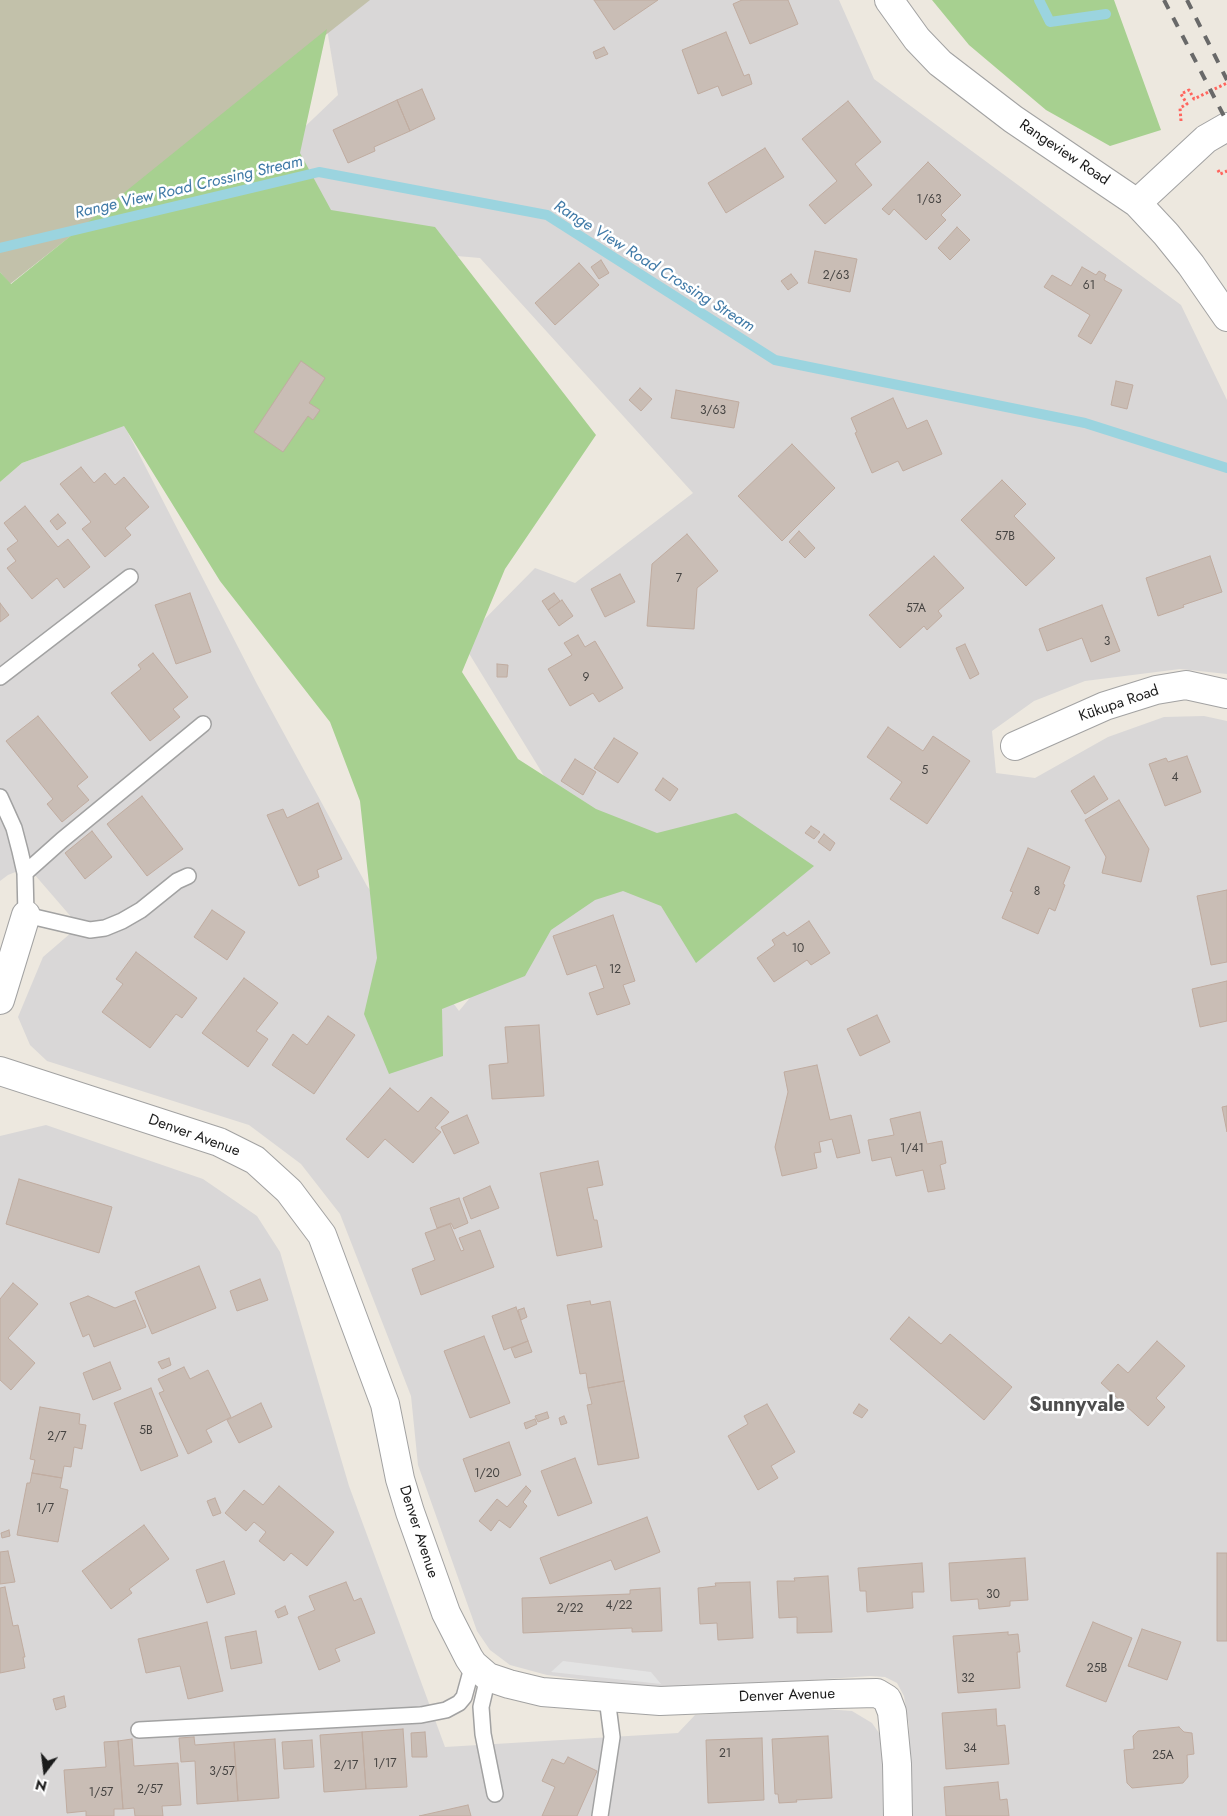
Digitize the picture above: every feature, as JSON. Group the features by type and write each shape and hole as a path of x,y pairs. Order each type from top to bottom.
{"street":[{"name":"Rangeview Road","path":"888,0 917,38 940,63 1013,119 1137,203 1166,234 1191,265 1227,317"},
{"path":"1137,203 1206,139 1227,128"},
{"name":"Kūkupa Road","path":"1015,746 1105,706 1156,690 1186,685 1227,694"},
{"path":"0,1000 26,915"},
{"name":"Denver Avenue","path":"0,1071 219,1142 255,1160 289,1191 322,1235 385,1404 400,1479 446,1613 480,1670 508,1684 542,1692 607,1698 660,1701 877,1693 888,1699 892,1712 898,1816"}],"lane":[{"path":"0,677 130,577"},
{"path":"25,874 62,840 203,724"},
{"path":"0,797 14,828 25,874 26,915 90,930 104,928 122,922 141,910 177,881 188,876"},
{"path":"139,1730 421,1715 446,1710 459,1703 480,1670"},
{"path":"480,1670 483,1734 495,1794"},
{"path":"600,1816 612,1737 607,1698"}],"path":[{"path":"1181,127 1180,108 1187,104 1181,94 1189,90 1194,100 1227,83"}],"shaded area":[{"path":"0,0 839,0 874,79 1181,305 1227,400 1227,674 1180,669 1085,681 1034,701 992,731 996,773 1035,778 1108,737 1164,717 1204,716 1227,721 1227,1816 911,1816 909,1726 904,1696 897,1683 885,1677 870,1676 725,1686 650,1688 547,1675 510,1665 490,1650 477,1631 418,1465 411,1396 340,1214 301,1164 249,1125 47,1061 30,1045 18,1017 43,957 79,926 28,867 8,875 0,881 0,482 22,463 124,425 257,684 367,886 459,1011 537,917 549,784 462,642 535,568 575,583 693,493 480,258 318,244 267,163 338,95 327,29 10,284 0,272"},
{"path":"0,0 370,0 10,284 0,272"},
{"path":"46,1125 203,1179 257,1216 280,1252 349,1486 445,1747 678,1733 695,1715 812,1708 852,1711 872,1723 879,1733 882,1744 885,1816 0,1816 0,1136"},
{"path":"563,1661 651,1672 661,1684 551,1672"}],"green space":[{"path":"932,0 1114,0 1161,130 1110,146 1046,110 969,45"},
{"path":"327,29 300,153 331,210 435,227 596,435 505,569 462,672 518,759 596,809 657,833 736,813 814,866 696,963 661,906 623,891 595,900 551,930 525,976 442,1009 443,1056 389,1074 364,1014 377,958 360,801 330,722 220,581 124,426 22,463 0,482 0,272 11,284"}],"building":[{"path":"594,0 658,0 614,30"},
{"path":"742,0 788,0 798,24 750,44 733,4"},
{"path":"726,32 744,76 749,74 752,84 722,96 718,86 698,94 682,50"},
{"path":"604,47 608,54 596,59 593,52"},
{"path":"422,89 435,119 410,131 397,100"},
{"path":"397,100 410,131 374,147 375,151 348,163 333,130"},
{"path":"848,101 881,142 855,164 872,185 825,224 809,205 837,181 802,139"},
{"path":"765,148 784,177 726,213 708,183"},
{"path":"928,162 961,195 941,215 946,220 926,240 894,209 889,215 882,209"},
{"path":"957,227 970,240 950,260 938,248"},
{"path":"815,251 857,259 850,292 808,283"},
{"path":"601,260 609,273 599,279 591,267"},
{"path":"579,263 599,285 555,325 535,303"},
{"path":"1082,267 1096,275 1099,271 1106,275 1104,280 1122,290 1091,344 1078,336 1090,315 1044,287 1052,275 1071,286"},
{"path":"791,274 798,283 788,290 781,281"},
{"path":"301,361 325,378 309,403 320,410 313,420 308,416 283,452 254,432"},
{"path":"1116,381 1133,385 1127,409 1111,405"},
{"path":"640,388 652,399 641,411 629,400"},
{"path":"676,390 739,402 734,428 671,418"},
{"path":"893,398 907,429 927,420 942,454 903,471 898,461 872,473 855,433 857,432 851,418"},
{"path":"792,444 835,488 782,541 738,496"},
{"path":"81,467 94,483 105,473 115,485 124,477 149,507 125,528 131,535 105,557 82,529 91,522 60,484"},
{"path":"1002,480 1026,504 1014,516 1055,558 1026,586 961,520"},
{"path":"25,506 58,547 68,539 90,567 64,588 57,578 32,599 7,568 16,561 7,549 18,541 4,523"},
{"path":"58,514 66,523 57,530 50,521"},
{"path":"799,531 815,548 805,558 789,542"},
{"path":"687,534 718,571 697,588 694,629 647,626 652,564"},
{"path":"934,556 964,588 938,611 942,616 927,630 924,626 900,648 869,615"},
{"path":"1210,556 1222,592 1183,605 1184,607 1158,616 1146,578"},
{"path":"620,574 635,602 605,617 591,589"},
{"path":"190,593 211,652 176,664 155,605"},
{"path":"554,593 560,601 548,610 542,601"},
{"path":"562,600 573,616 559,626 548,610"},
{"path":"0,603 9,615 0,622"},
{"path":"1102,605 1120,651 1091,662 1082,638 1047,651 1039,629"},
{"path":"578,635 585,647 595,641 623,688 599,702 593,693 570,706 548,669 572,655 564,643"},
{"path":"965,644 979,674 970,679 956,648"},
{"path":"153,653 188,697 173,709 180,717 150,741 111,693 141,669 138,665"},
{"path":"497,664 508,665 507,677 497,677"},
{"path":"38,716 88,777 77,786 89,800 62,822 47,804 53,799 6,741"},
{"path":"888,727 923,751 933,736 970,761 927,824 890,799 902,782 867,757"},
{"path":"614,738 638,753 618,783 594,768"},
{"path":"1187,756 1201,792 1165,806 1149,764 1166,758 1168,762"},
{"path":"575,759 596,772 583,795 561,781"},
{"path":"1094,776 1108,799 1085,814 1071,791"},
{"path":"663,778 678,789 670,801 655,790"},
{"path":"142,796 183,849 147,876 107,824"},
{"path":"1119,800 1149,849 1141,882 1102,873 1106,857 1085,820"},
{"path":"318,803 342,859 317,870 319,877 299,886 267,815 283,809 287,818"},
{"path":"811,826 820,832 814,839 805,833"},
{"path":"92,831 112,857 85,879 65,853"},
{"path":"824,834 835,843 830,851 818,842"},
{"path":"1028,848 1070,867 1055,911 1049,908 1038,934 1002,918 1013,892 1010,891"},
{"path":"1227,890 1227,962 1211,965 1197,896"},
{"path":"212,910 245,932 227,960 194,937"},
{"path":"613,915 635,981 623,985 630,1004 597,1015 589,993 604,988 596,965 567,975 553,936"},
{"path":"809,921 830,953 811,965 807,960 774,982 757,958 775,945 772,940 784,932 787,936"},
{"path":"136,952 197,998 182,1018 176,1014 150,1048 102,1012 123,984 116,979"},
{"path":"244,978 278,1003 256,1031 268,1039 248,1067 202,1033"},
{"path":"1227,981 1227,1021 1200,1027 1192,989"},
{"path":"877,1015 890,1042 860,1056 847,1029"},
{"path":"328,1016 355,1035 314,1094 272,1065 293,1034 307,1045"},
{"path":"539,1025 544,1096 492,1099 489,1065 508,1063 505,1027"},
{"path":"817,1065 830,1120 851,1115 860,1153 837,1158 832,1139 819,1142 821,1152 814,1153 817,1168 782,1176 775,1147 788,1092 784,1072"},
{"path":"390,1088 418,1112 431,1097 449,1112 435,1128 441,1132 413,1163 385,1139 368,1158 346,1139"},
{"path":"1227,1106 1227,1132 1222,1107"},
{"path":"920,1112 927,1144 942,1141 946,1163 940,1165 945,1189 928,1192 923,1170 896,1176 891,1157 872,1161 868,1140 894,1135 890,1119"},
{"path":"467,1115 479,1143 454,1154 441,1127"},
{"path":"598,1161 603,1185 587,1188 594,1220 597,1220 602,1247 557,1256 540,1173"},
{"path":"19,1179 112,1207 99,1253 6,1224"},
{"path":"490,1186 499,1208 471,1219 463,1198"},
{"path":"459,1198 468,1223 454,1229 451,1223 437,1228 430,1208"},
{"path":"450,1224 461,1251 464,1250 459,1238 480,1230 494,1267 421,1295 412,1269 435,1260 425,1233"},
{"path":"199,1266 216,1308 152,1334 135,1292"},
{"path":"260,1279 268,1300 237,1311 230,1291"},
{"path":"13,1283 38,1304 8,1338 35,1363 11,1390 0,1380 0,1299"},
{"path":"88,1296 115,1308 135,1300 146,1327 94,1347 89,1334 83,1337 70,1303"},
{"path":"590,1301 591,1305 610,1301 624,1381 588,1388 586,1373 580,1374 567,1305"},
{"path":"516,1307 528,1341 504,1350 492,1316"},
{"path":"524,1308 527,1317 521,1320 518,1310"},
{"path":"909,1317 941,1344 950,1334 1012,1387 984,1420 890,1339"},
{"path":"484,1336 510,1403 470,1418 444,1351"},
{"path":"528,1341 532,1352 515,1358 511,1348"},
{"path":"1157,1341 1185,1366 1156,1398 1165,1407 1148,1426 1101,1383 1118,1364 1128,1373"},
{"path":"169,1358 171,1365 162,1369 158,1362"},
{"path":"110,1362 121,1389 93,1400 83,1373"},
{"path":"184,1367 190,1379 208,1370 231,1417 206,1430 212,1442 188,1454 159,1393 164,1391 158,1379"},
{"path":"624,1381 639,1458 598,1465 587,1405 592,1404 588,1388"},
{"path":"151,1388 178,1456 141,1471 114,1403"},
{"path":"261,1403 272,1427 239,1443 227,1420"},
{"path":"767,1404 795,1452 771,1466 778,1478 758,1490 728,1436 748,1424 744,1416"},
{"path":"859,1404 868,1410 862,1418 853,1413"},
{"path":"40,1407 80,1414 79,1424 86,1425 82,1449 74,1447 71,1467 64,1466 62,1478 32,1473 35,1460 30,1459"},
{"path":"547,1412 549,1418 538,1422 535,1416"},
{"path":"564,1416 567,1423 561,1425 559,1418"},
{"path":"535,1419 537,1424 526,1429 524,1423"},
{"path":"509,1442 521,1475 475,1492 463,1459"},
{"path":"575,1458 592,1503 558,1516 541,1471"},
{"path":"32,1473 62,1478 60,1488 68,1490 58,1542 17,1535 27,1483 30,1483"},
{"path":"279,1486 334,1532 307,1566 291,1553 284,1561 259,1541 266,1532 254,1522 246,1531 225,1513 244,1490 263,1505"},
{"path":"526,1486 531,1491 523,1502 527,1506 510,1528 499,1520 491,1531 479,1521 497,1499 507,1507"},
{"path":"215,1498 221,1513 213,1516 207,1501"},
{"path":"647,1517 660,1552 615,1570 611,1560 550,1584 540,1558"},
{"path":"144,1525 169,1559 129,1589 132,1593 111,1609 82,1571"},
{"path":"9,1530 10,1536 2,1538 1,1533"},
{"path":"8,1551 15,1582 0,1584 0,1552"},
{"path":"1217,1553 1227,1553 1227,1641 1217,1641"},
{"path":"1025,1558 1028,1600 1010,1601 1010,1606 979,1609 978,1599 951,1601 949,1563"},
{"path":"224,1561 235,1594 207,1603 196,1570"},
{"path":"922,1563 924,1592 912,1592 913,1608 867,1612 866,1591 860,1591 858,1568"},
{"path":"828,1576 832,1632 797,1633 797,1617 779,1618 777,1581 795,1581 794,1578"},
{"path":"346,1582 354,1601 361,1598 375,1633 335,1649 340,1661 319,1670 298,1617 315,1610 309,1596"},
{"path":"750,1582 753,1638 718,1640 717,1623 700,1624 698,1588 716,1586 715,1583"},
{"path":"5,1587 13,1626 18,1625 25,1657 23,1657 25,1668 0,1673 0,1588"},
{"path":"660,1588 662,1631 632,1632 632,1628 523,1633 522,1598 630,1594 630,1590"},
{"path":"285,1606 288,1614 278,1618 275,1611"},
{"path":"207,1622 223,1691 188,1699 180,1666 146,1673 138,1639"},
{"path":"1093,1622 1132,1638 1106,1702 1066,1686"},
{"path":"1142,1629 1181,1642 1167,1680 1128,1666"},
{"path":"256,1631 262,1663 231,1669 225,1637"},
{"path":"1008,1632 1008,1635 1018,1634 1020,1652 1017,1652 1020,1688 958,1693 953,1636"},
{"path":"64,1696 66,1707 56,1710 53,1699"},
{"path":"996,1709 997,1726 1005,1725 1009,1764 946,1769 942,1713"},
{"path":"1179,1727 1184,1732 1192,1733 1194,1754 1187,1755 1188,1777 1183,1783 1132,1788 1127,1783 1124,1750 1134,1749 1133,1736 1138,1731"},
{"path":"403,1729 407,1787 366,1789 362,1732"},
{"path":"362,1732 366,1789 324,1792 320,1735"},
{"path":"425,1732 427,1757 412,1757 411,1733"},
{"path":"828,1736 832,1798 779,1803 778,1794 775,1794 772,1739"},
{"path":"194,1737 195,1745 234,1742 238,1801 197,1804 195,1761 181,1762 179,1738"},
{"path":"762,1738 764,1800 708,1803 706,1740"},
{"path":"132,1739 134,1766 178,1763 181,1805 162,1806 163,1816 135,1816 134,1808 123,1809 118,1741"},
{"path":"275,1739 279,1798 238,1801 234,1742"},
{"path":"312,1740 314,1767 284,1769 282,1742"},
{"path":"118,1741 123,1809 114,1809 114,1816 86,1816 86,1811 67,1813 64,1770 106,1767 104,1742"},
{"path":"568,1757 597,1771 577,1816 542,1816 555,1787 542,1781 552,1759 564,1764"},
{"path":"998,1782 1000,1800 1007,1799 1009,1816 946,1816 944,1787"},
{"path":"468,1805 471,1816 419,1816"}],"waterway":[{"path":"1039,0 1050,22 1106,14"},
{"name":"Range View Road Crossing Stream","path":"0,248 319,172 547,215 775,360 1085,423 1227,468"}],"railway":[{"path":"1164,0 1227,122"},
{"path":"1187,0 1227,80"}],"district":[{"name":"Sunnyvale","path":"1077,1406"}]}
